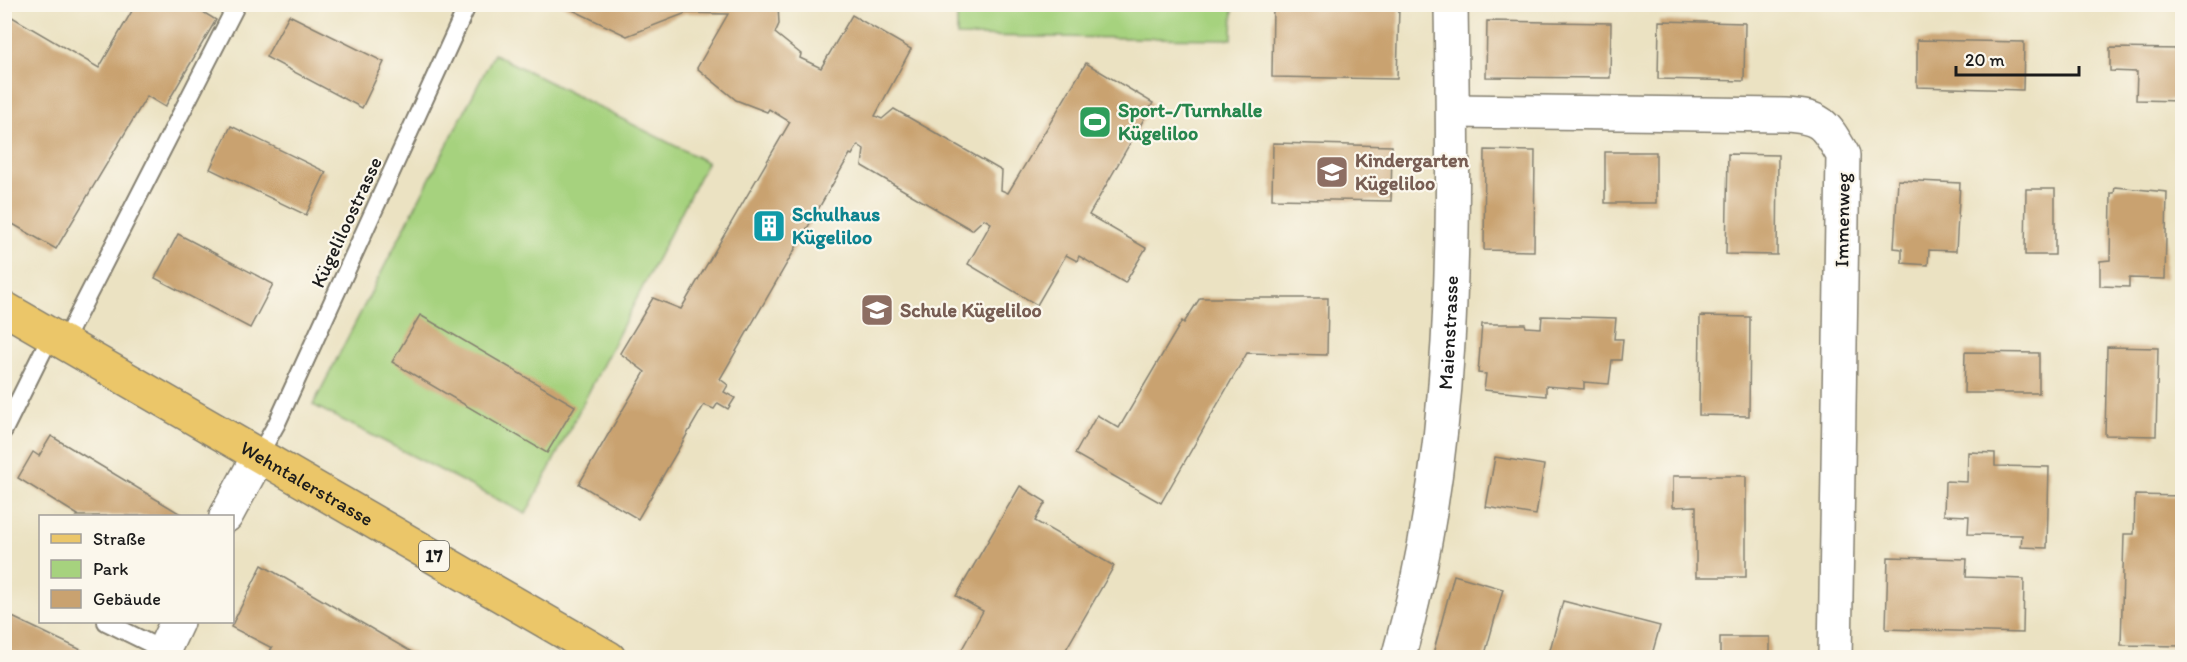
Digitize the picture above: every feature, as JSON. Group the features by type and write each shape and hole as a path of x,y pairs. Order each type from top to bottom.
{"main road":[{"name":"Wehntalerstrasse","path":"4,308 599,655"}],"street":[{"name":"Maienstrasse","path":"1398,657 1413,607 1433,493 1451,309 1451,4"},
{"name":"Immenweg","path":"1452,111 1785,115 1812,117 1830,133 1843,155 1835,657"},
{"path":"227,515 259,455"},
{"path":"161,654 176,623"}],"lane":[{"path":"4,430 58,339 237,4"},
{"name":"Kügeliloostrasse","path":"259,455 277,423 468,4"},
{"path":"109,623 161,654"}],"green space":[{"path":"957,5 1233,5 1232,39 957,36"},
{"path":"494,54 707,162 526,514 313,405"}],"building":[{"path":"136,4 190,4 216,20 165,107 147,96 56,249 4,219 4,18 7,14 99,68"},
{"path":"560,4 778,4 779,24 775,33 801,54 800,58 821,68 852,15 911,49 875,116 882,119 894,109 1002,171 1001,190 1008,193 1086,63 1153,103 1089,215 1146,248 1125,283 1079,256 1077,261 1066,255 1037,305 968,264 991,223 984,219 972,230 862,166 864,149 858,145 852,155 850,154 720,379 728,385 724,392 735,398 728,409 718,403 714,409 704,405 638,519 579,484 645,372 620,353 653,298 681,309 790,122 769,109 767,112 736,100 697,68 728,14 686,13 627,36"},
{"path":"1273,4 1399,7 1397,79 1272,77"},
{"path":"289,15 384,62 362,108 266,57"},
{"path":"1487,21 1611,23 1610,78 1486,77"},
{"path":"1659,21 1745,23 1744,81 1658,79"},
{"path":"1917,40 2024,42 2023,90 1917,87"},
{"path":"2110,48 2182,49 2182,101 2136,100 2137,72 2110,71"},
{"path":"231,126 326,172 306,215 210,169"},
{"name":"Kindergarten Kügeliloo","path":"1273,143 1392,146 1391,201 1272,199"},
{"path":"1485,150 1535,151 1534,251 1484,250"},
{"path":"1605,152 1656,152 1656,203 1605,203"},
{"path":"1728,154 1778,155 1777,255 1726,254"},
{"path":"1898,180 1960,183 1956,251 1929,250 1928,265 1902,263 1902,249 1894,248"},
{"path":"2115,187 2167,192 2165,279 2129,278 2129,287 2100,286 2100,261 2110,260 2111,193 2114,193"},
{"path":"2026,189 2055,189 2055,255 2025,255"},
{"path":"178,234 273,284 250,328 155,278"},
{"path":"1200,298 1328,298 1327,355 1247,353 1161,503 1075,454 1097,415 1119,428 1182,321 1184,323"},
{"path":"420,315 575,406 547,453 392,362"},
{"path":"1542,316 1616,318 1614,339 1623,339 1621,360 1612,360 1609,384 1584,382 1584,389 1546,386 1546,396 1484,390 1486,374 1478,373 1482,324 1525,324 1526,327 1541,328"},
{"path":"1700,316 1750,317 1749,416 1699,415"},
{"path":"2107,347 2158,348 2156,436 2105,435"},
{"path":"1965,352 2039,353 2039,393 1964,393"},
{"path":"51,436 182,515 78,515 18,478 33,452 39,456"},
{"path":"1968,452 1995,453 1995,466 2049,467 2047,548 2021,547 2022,535 1968,534 1969,516 1944,515 1945,481 1967,482"},
{"path":"1495,457 1544,465 1536,515 1486,507"},
{"path":"1673,476 1746,476 1746,577 1696,577 1696,506 1673,507"},
{"path":"1020,486 1046,502 1035,521 1114,566 1061,658 957,658 983,611 956,596"},
{"path":"2135,495 2182,496 2182,646 2121,645 2124,534 2134,534"},
{"path":"1888,557 1967,559 1966,577 2024,579 2023,633 1886,629"},
{"path":"262,565 422,658 286,658 270,650 272,648 231,627"},
{"path":"1454,575 1503,589 1484,658 1432,658"},
{"path":"1563,601 1660,626 1651,658 1581,658 1550,650"},
{"path":"4,613 98,658 4,658"},
{"path":"1720,637 1770,637 1770,658 1720,658"}],"place":[{"name":"Sport-/Turnhalle Kügeliloo","path":"1095,122"},
{"name":"Kindergarten Kügeliloo","path":"1332,172"},
{"name":"Schulhaus Kügeliloo","path":"769,226"},
{"name":"Schule Kügeliloo","path":"877,310"}]}
